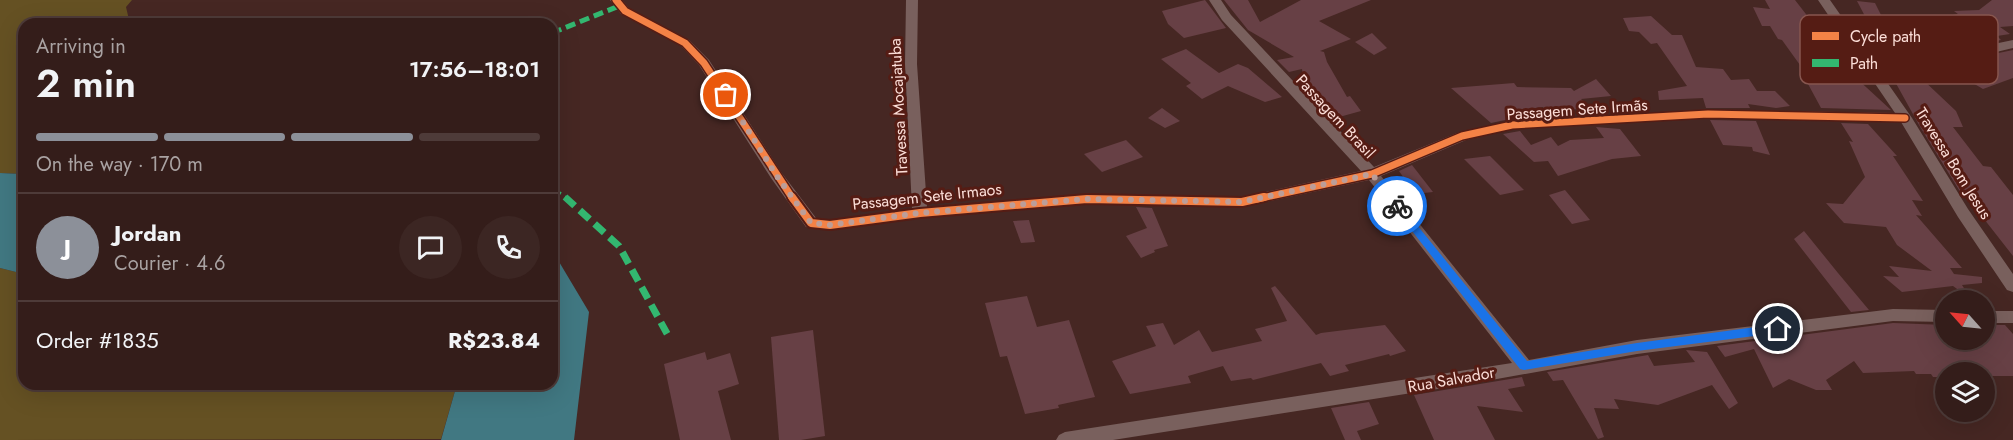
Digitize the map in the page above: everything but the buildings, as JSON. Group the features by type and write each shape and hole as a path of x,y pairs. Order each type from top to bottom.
{"street":[{"name":"Passagem Sete Irmaos","path":"616,0 625,11 685,43 704,63 776,175 811,223 830,225 920,213 1047,202"},
{"name":"Travessa Mocajatuba","path":"912,0 911,64 920,213"},
{"name":"Passagem Brasil","path":"1215,0 1226,16 1372,174 1524,366"},
{"name":"Travessa Bom Jesus","path":"1824,0 1835,15"},
{"name":"Travessa Bom Jesus","path":"1882,84 1963,213 2013,286"},
{"name":"Passagem Sete Irmãs","path":"1047,202 1120,198 1242,202 1372,174 1462,136 1512,125 1708,114 1905,118"},
{"name":"Rua Salvador","path":"1065,440 1469,377 1637,347 1893,315 1935,316"},
{"path":"1995,317 2013,317"}],"shaded area":[{"path":"0,0 132,0 126,7 129,18 18,18 18,174 0,173"},
{"path":"0,268 18,272 18,390 455,390 441,439 0,440"}],"water":[{"path":"0,173 18,174 18,272 0,268"},
{"path":"558,260 589,312 574,440 441,440 455,390 558,390"}],"marked path":[{"path":"558,31 619,6"},
{"path":"558,193 571,201 619,246 670,339"}],"cycle path":[{"path":"616,0 625,11 685,43 704,63 776,175 811,223 830,225 920,213 1087,199 1242,202 1372,174 1462,136 1512,125 1708,114 1905,118"}],"way so far":[{"path":"726,95 776,175 811,223 830,225 920,213 1087,199 1242,202 1372,174 1397,206"}],"route":[{"path":"1397,206 1524,366 1637,347 1778,329"}]}
